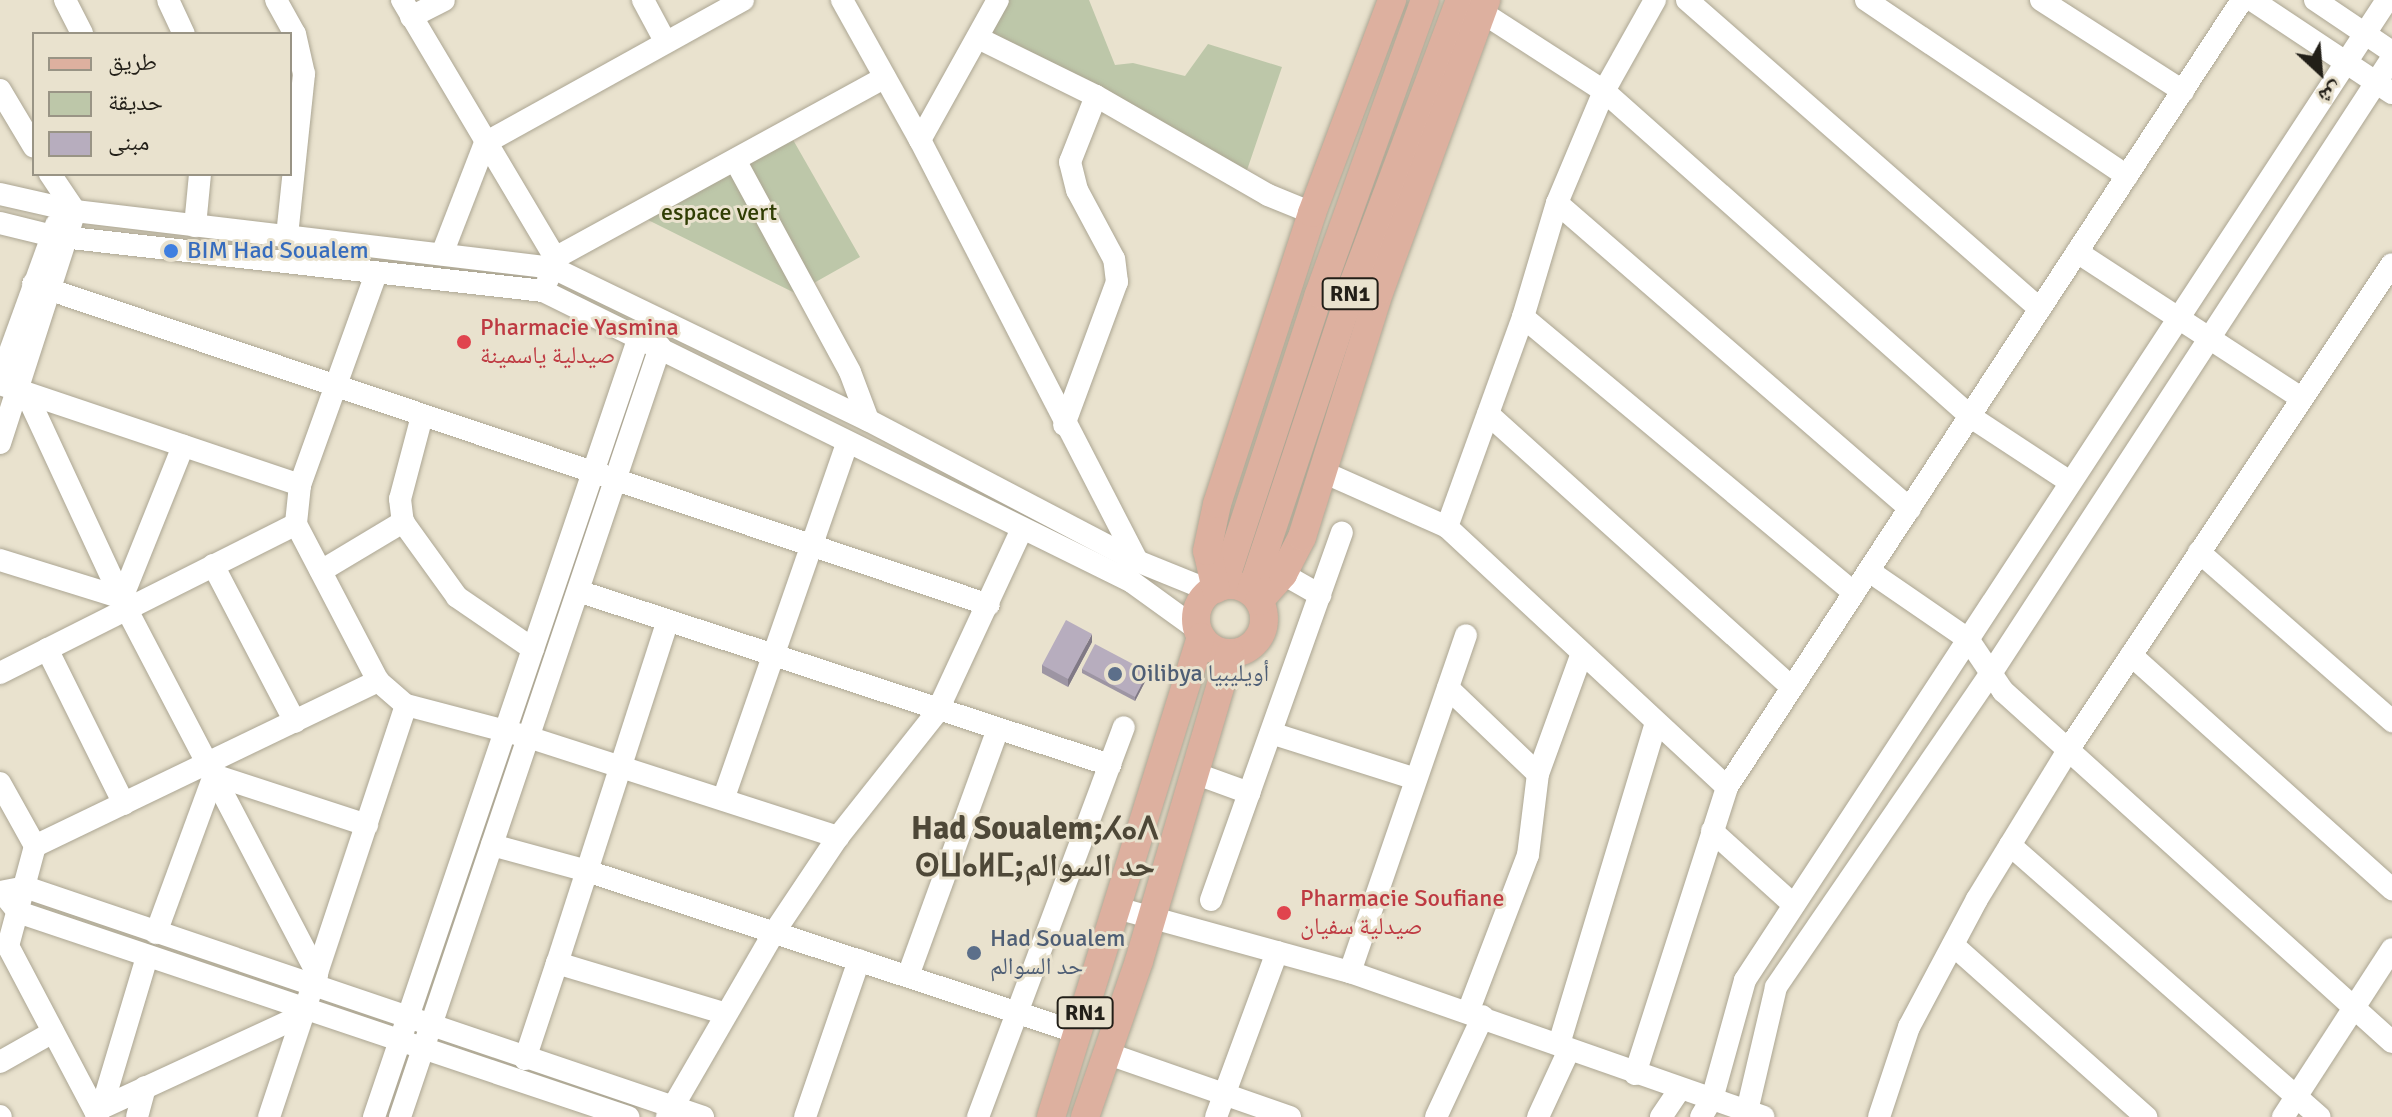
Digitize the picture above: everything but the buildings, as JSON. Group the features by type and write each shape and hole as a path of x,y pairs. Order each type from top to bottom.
{"main road":[{"path":"1392,0 1312,213 1209,535 1217,589 1255,596 1283,574 1302,537 1473,3"},
{"name":"RN1","path":"1051,1117 1199,633 1198,608 1217,589 1425,0"},
{"name":"RN1","path":"1085,1117 1152,917 1230,654 1242,652 1260,636 1264,625 1255,596 1354,282 1473,3"},
{"path":"1290,283 1319,294"},
{"path":"1199,633 1213,649 1230,654"}],"street":[{"path":"65,0 81,32"},
{"path":"168,0 183,32"},
{"path":"276,0 295,34 304,74 287,236"},
{"path":"444,0 406,8 554,263"},
{"path":"643,0 665,41"},
{"path":"442,254 485,143 743,0"},
{"path":"842,0 920,140 1134,571"},
{"path":"920,140 998,0"},
{"path":"1447,527 1523,317 1557,203 1604,91 1655,0"},
{"path":"1687,0 2040,309"},
{"path":"1866,0 2127,176"},
{"path":"2041,0 2183,91"},
{"path":"1635,1074 1727,787 2242,0"},
{"path":"2252,0 2384,88"},
{"path":"1117,908 1350,972 1476,1014 1680,1089 1706,1108 1755,1114 1776,987 1990,675 2207,339 2384,88 2392,55 2366,31 2315,0"},
{"path":"1706,1108 1745,980 2348,64 2387,0"},
{"path":"1473,3 1604,91 1971,417 2070,482"},
{"path":"978,38 1096,96 1268,195 1312,213"},
{"path":"543,291 554,263 885,77"},
{"path":"0,90 32,144"},
{"path":"1064,425 1117,282 1114,259 1077,190 1070,162 1096,96"},
{"path":"735,160 850,372 868,420"},
{"path":"195,226 200,176"},
{"path":"0,194 62,196 195,226 442,254 554,263 868,420 1134,571 1199,633"},
{"path":"0,443 11,386 61,237 62,196"},
{"path":"1557,203 1910,509"},
{"path":"0,223 61,237 543,291 660,347 1021,531 1134,571 1217,589"},
{"path":"2077,252 2301,398"},
{"path":"1879,1117 1909,1027 2010,845 2070,747 2392,264"},
{"path":"376,274 300,485 296,524 378,681 406,705 528,737 724,797 838,837"},
{"path":"43,287 989,605"},
{"path":"1523,317 1854,593"},
{"path":"400,1117 410,1047 408,1020 639,337"},
{"path":"374,1117 410,1047 429,1028 660,347"},
{"path":"11,386 300,485"},
{"path":"11,386 211,770 315,981"},
{"path":"1488,414 1792,688"},
{"path":"422,416 400,499 403,522 457,597 533,649"},
{"path":"724,797 777,656 847,443"},
{"path":"124,603 183,446"},
{"path":"1323,472 1447,527 1581,656 1727,787"},
{"path":"321,571 403,522"},
{"path":"0,673 124,603 213,565 296,524"},
{"path":"670,1112 724,1013 775,931 838,837 937,712 1021,531"},
{"path":"1211,900 1342,533"},
{"path":"2199,552 2392,721"},
{"path":"0,560 124,603"},
{"path":"213,565 295,722"},
{"path":"1869,571 1968,639 1990,675 2392,1042"},
{"path":"1283,574 1320,595"},
{"path":"578,591 937,712 1110,765"},
{"path":"525,1059 584,870 667,623"},
{"path":"1350,972 1466,635"},
{"path":"47,649 124,804"},
{"path":"2131,655 2392,889"},
{"path":"1436,1117 1476,1014 1528,855 1538,774 1581,656"},
{"path":"35,846 124,804 211,770 295,722 378,681"},
{"path":"1448,688 1538,774"},
{"path":"269,1117 406,705"},
{"path":"1538,1117 1564,1047 1656,723"},
{"path":"978,1117 1124,727"},
{"path":"908,976 997,731"},
{"path":"1271,733 1416,779"},
{"path":"211,770 367,825"},
{"path":"156,933 211,770"},
{"path":"1194,773 1249,793"},
{"path":"0,783 35,846 18,912 4,948 98,1112"},
{"path":"1712,831 1794,905"},
{"path":"492,845 584,870 775,931 1079,1033"},
{"path":"2010,845 2320,1117"},
{"path":"628,1117 304,1013 18,912 1,892 25,887 156,933 315,981 429,1028 670,1112 703,1117"},
{"path":"1953,945 2146,1117"},
{"path":"2283,1117 2392,949"},
{"path":"1216,1117 1277,952"},
{"path":"98,1112 147,957"},
{"path":"805,1117 859,960"},
{"path":"557,963 724,1013"},
{"path":"98,1112 304,1013"},
{"path":"0,1062 53,1032"},
{"path":"1106,1053 1290,1117"},
{"path":"137,1117 145,1087"},
{"path":"1661,1117 1680,1089"}],"green space":[{"path":"999,0 1089,0 1115,65 1133,63 1185,76 1208,44 1282,67 1245,176 982,33"},
{"name":"espace vert","path":"788,131 860,257 805,288 811,301 636,214"}],"place":[{"name":"BIM Had Soualem","path":"171,251"},
{"name":"Pharmacie Yasmina صيدلية ياسمينة","path":"464,342"},
{"name":"Oilibya أويليبيا","path":"1115,674"},
{"name":"Pharmacie Soufiane صيدلية سفيان","path":"1284,913"},
{"name":"Had Soualem حد السوالم","path":"974,953"}],"district":[{"name":"Had Soualem;ⵃⴰⴷ ⵙⵡⴰⵍⵎ;حد السوالم","path":"1035,848"}]}
